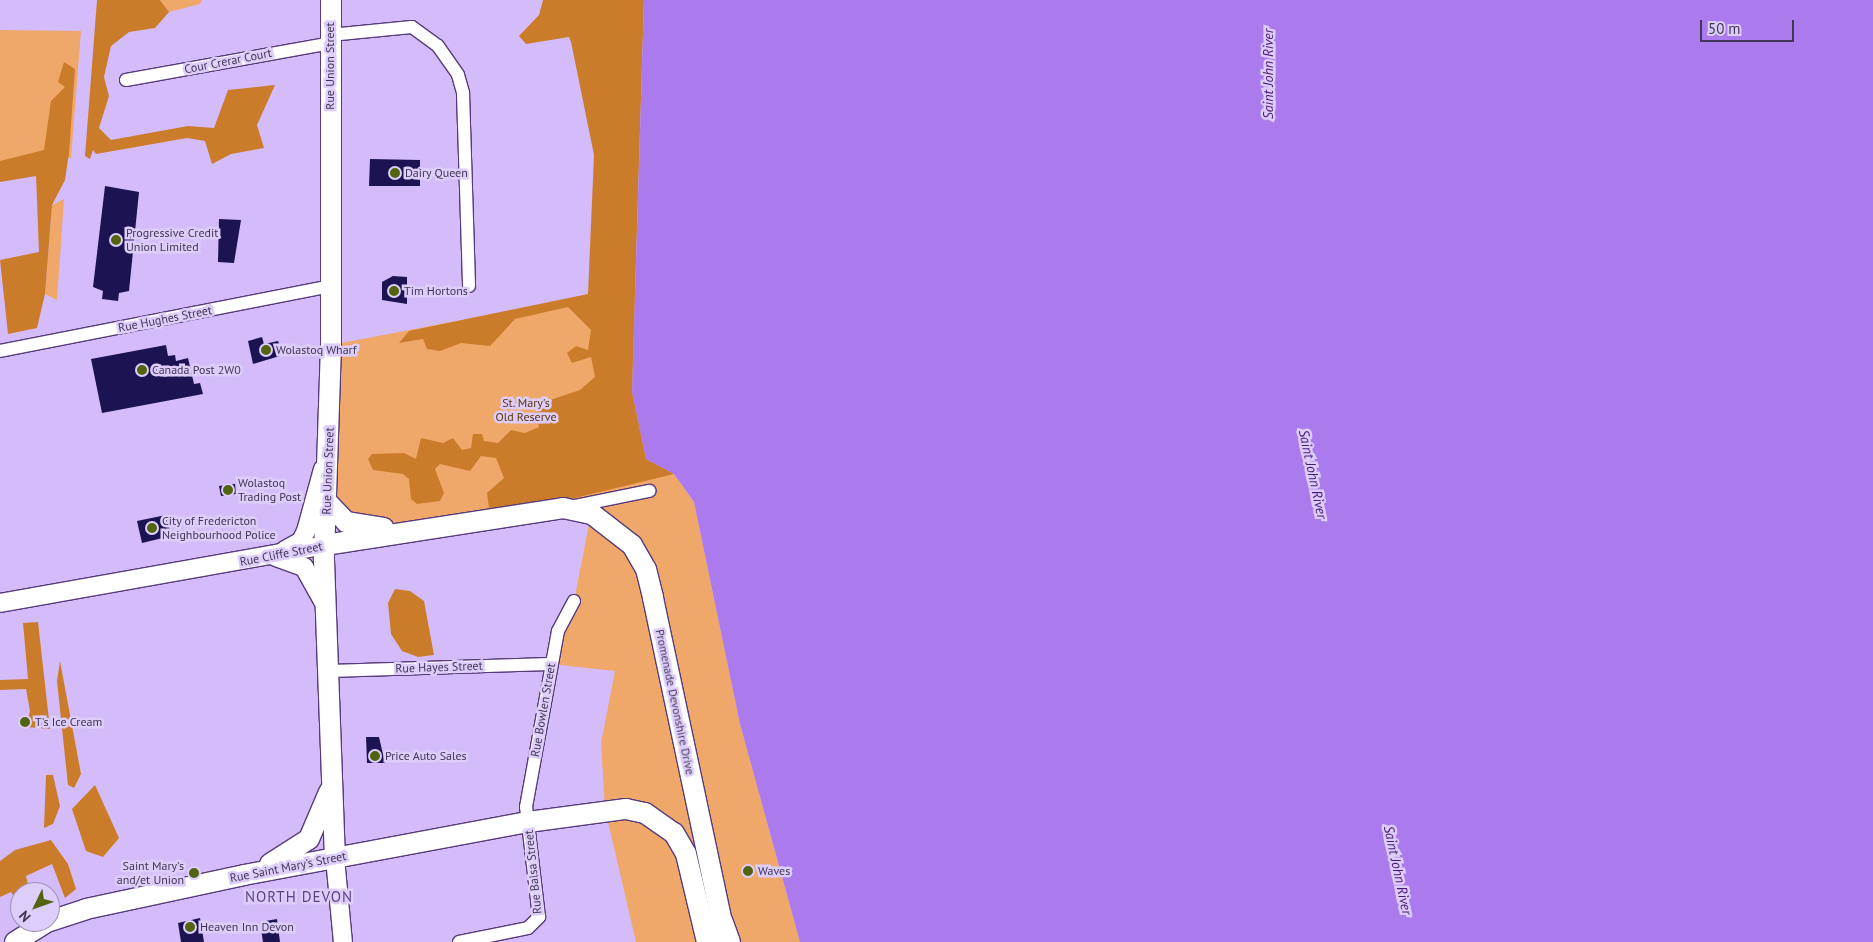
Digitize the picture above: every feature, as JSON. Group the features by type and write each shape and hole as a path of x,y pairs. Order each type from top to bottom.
{"main road":[{"name":"Rue Union Street","path":"331,0 328,456 324,545 331,788 343,942"},
{"path":"273,557 301,541 328,456"},
{"path":"326,501 346,522 416,530"},
{"name":"Rue Cliffe Street","path":"0,603 273,557 324,545 563,508"},
{"name":"Promenade Devonshire Drive","path":"563,508 592,514 613,526 632,545 646,569 725,936"},
{"path":"273,557 304,567 325,606"},
{"path":"244,876 284,858 309,839 331,788"},
{"path":"528,822 605,809 645,813 661,821 686,854 707,942"},
{"name":"Rue Saint Mary's Street","path":"60,917 86,909 244,876 528,822"},
{"name":"Rue Saint Mary's Street","path":"15,942 31,932"}],"street":[{"name":"Cour Crerar Court","path":"126,80 330,39 412,27 438,46 458,75 463,93 469,286"},
{"name":"Rue Hughes Street","path":"0,351 330,286"},
{"path":"563,508 649,490"},
{"name":"Rue Bowlen Street","path":"528,822 526,807 551,664 558,631 574,601"},
{"name":"Rue Hayes Street","path":"328,670 551,664"},
{"name":"Rue Balsa Street","path":"459,942 537,922 528,822"}],"green space":[{"path":"160,0 202,0 200,4 169,12"},
{"path":"0,30 81,31 71,158 39,159 0,170"},
{"path":"64,199 57,300 45,294 52,205"},
{"name":"St. Mary's Old Reserve","path":"635,287 674,474 694,502 740,724 800,942 636,942 605,809 601,743 615,671 551,664 574,601 591,514 416,530 364,527 326,501 331,345"}],"shaded area":[{"path":"97,0 160,0 169,12 155,28 129,32 111,46 104,77 109,96 99,128 111,140 188,126 214,128 228,90 275,85 257,125 264,148 231,154 212,164 205,141 187,138 96,154 93,150 90,159 85,156"},
{"path":"543,0 644,0 632,392 646,459 674,474 571,499 489,508 487,493 504,478 496,458 481,456 470,471 440,464 435,469 444,493 440,501 417,504 411,499 409,479 403,474 373,470 368,459 372,454 404,453 416,459 421,438 443,443 453,438 462,450 471,448 473,434 482,434 484,441 498,443 511,430 525,433 539,427 536,415 541,403 580,390 595,377 591,357 572,363 567,353 576,346 588,350 591,330 568,307 515,319 490,346 461,343 440,351 427,349 423,339 399,343 409,331 588,294 594,155 571,42 569,37 526,44 519,36 539,15"},
{"path":"64,62 75,69 69,153 65,180 52,205 45,294 37,328 8,334 0,260 39,252 36,176 0,182 0,161 44,150 51,101 65,87 58,82"},
{"path":"395,589 410,591 424,601 434,655 418,657 402,651 391,634 388,603"},
{"path":"38,622 50,729 26,727 30,711 26,689 0,690 0,680 28,679 23,623"},
{"path":"60,661 81,774 74,788 68,785 57,681"},
{"path":"46,775 53,775 60,806 53,824 44,828"},
{"path":"95,785 119,838 103,857 86,851 72,809"},
{"path":"51,840 68,864 76,889 65,898 52,864 26,876 28,882 10,882 10,892 0,897 0,861 15,850"}],"water":[{"name":"Saint John River","path":"644,0 1873,0 1873,942 800,942 740,724 694,502 674,474 646,459 632,392"}],"building":[{"name":"Dairy Queen","path":"370,159 420,160 420,186 369,186"},
{"name":"Progressive Credit Union Limited","path":"105,186 139,192 129,291 119,293 118,301 102,299 103,291 93,287"},
{"path":"219,219 241,220 234,263 218,262"},
{"name":"Tim Hortons","path":"393,276 407,277 407,304 382,300 382,282"},
{"name":"Wolastoq Wharf","path":"262,337 264,344 278,341 283,355 253,364 248,341"},
{"name":"Canada Post 2W0","path":"166,345 168,356 175,355 176,361 188,358 194,384 200,383 203,394 102,413 91,359"},
{"name":"Wolastoq Trading Post","path":"235,484 236,494 221,496 219,486"},
{"name":"City of Fredericton Neighbourhood Police","path":"166,515 171,536 142,543 137,521"},
{"name":"Price Auto Sales","path":"366,737 379,737 385,763 367,763"},
{"name":"Heaven Inn Devon","path":"200,918 204,942 181,942 178,923"},
{"path":"277,919 280,942 263,942 260,922"}],"place":[{"name":"Dairy Queen","path":"395,173"},
{"name":"Progressive Credit Union Limited","path":"116,240"},
{"name":"Tim Hortons","path":"394,291"},
{"name":"Wolastoq Wharf","path":"266,350"},
{"name":"Canada Post 2W0","path":"142,370"},
{"name":"Wolastoq Trading Post","path":"228,490"},
{"name":"City of Fredericton Neighbourhood Police","path":"152,528"},
{"name":"T's Ice Cream","path":"25,722"},
{"name":"Price Auto Sales","path":"375,756"},
{"name":"Waves","path":"748,871"},
{"name":"Saint Mary's and/et Union","path":"194,873"},
{"name":"Heaven Inn Devon","path":"190,927"}],"district":[{"name":"NORTH DEVON","path":"299,897"}]}
